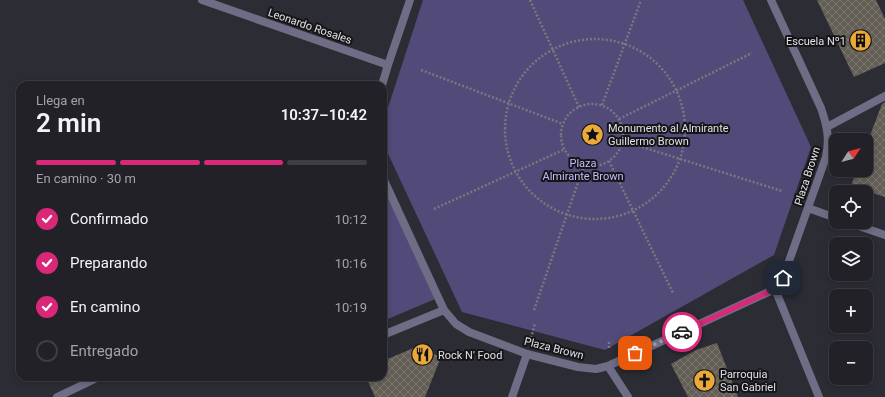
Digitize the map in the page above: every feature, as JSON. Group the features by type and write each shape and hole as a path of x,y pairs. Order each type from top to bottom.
{"street":[{"name":"Leonardo Rosales","path":"202,0 388,65"},
{"path":"383,81 410,0"},
{"name":"Plaza Brown","path":"387,187 444,310 456,324 469,332 527,354 578,367 596,369 608,366 775,289 783,278 808,208 828,144 827,127 821,108 771,0"},
{"path":"827,127 885,96"},
{"path":"808,208 829,216"},
{"path":"867,229 885,235"},
{"path":"775,289 819,397"},
{"path":"387,333 444,310"},
{"path":"512,397 527,354"},
{"path":"608,366 628,397"},
{"path":"57,397 91,381"}],"path":[{"path":"530,0 579,106"},
{"path":"602,105 641,0"},
{"path":"602,39 625,43 648,55 665,72 677,91 684,114 685,137 681,159 669,182 652,199 633,211 610,218 588,219 567,215 547,205 529,191 516,171 507,149 505,124 506,111 520,79 535,61 553,48 578,40 602,39"},
{"path":"619,119 752,53"},
{"path":"421,70 563,124"},
{"path":"594,104 602,105 609,109 619,119 622,126 623,141 616,156 609,162 601,165 584,165 576,162 569,156 565,149 561,132 563,124 567,117 579,106 594,104"},
{"path":"623,141 782,191"},
{"path":"434,209 565,149"},
{"path":"609,162 673,293"},
{"path":"534,310 584,165"}],"green space":[{"name":"Plaza Almirante Brown","path":"423,0 743,0 811,147 774,255 605,350 462,312 387,152 387,111"},
{"path":"387,195 435,299 387,319"}],"building":[{"name":"Escuela Nº1","path":"817,0 876,0 885,19 885,63 854,77"},
{"path":"885,102 885,197 873,193 873,185 851,185 854,177 873,177 873,133 871,133 882,104"},
{"name":"Parroquia San Gabriel","path":"717,343 738,397 688,397 671,364 696,350"},
{"path":"416,347 441,357 425,397 375,397 368,381 387,381 387,359"}],"way so far":[{"path":"635,353 682,332"}],"place":[{"name":"Escuela Nº1","path":"861,41"},
{"name":"Monumento al Almirante Guillermo Brown","path":"593,134"},
{"name":"Rock N' Food","path":"422,355"},
{"name":"Parroquia San Gabriel","path":"705,380"}],"route":[{"path":"682,332 775,289 783,278"}]}
